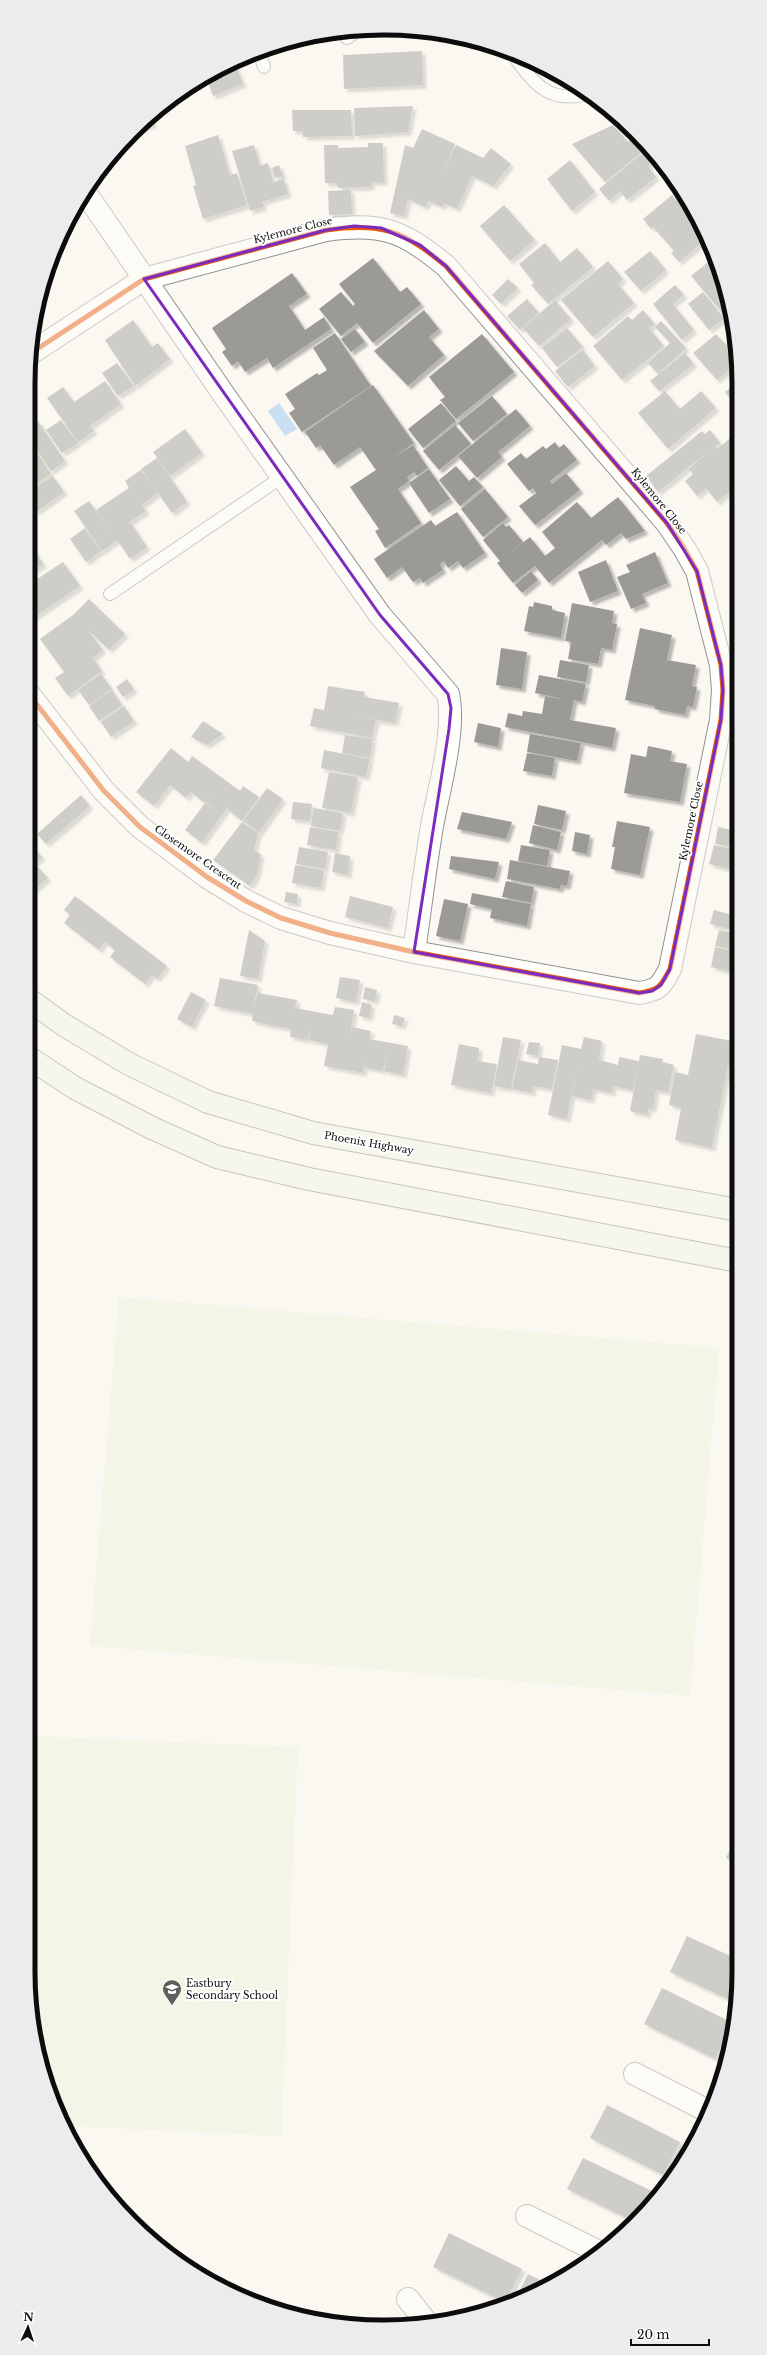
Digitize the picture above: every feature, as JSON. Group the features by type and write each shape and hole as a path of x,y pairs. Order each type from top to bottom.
{"main road":[{"name":"Phoenix Highway","path":"35,1004 64,1026 129,1064 208,1102 313,1133 732,1209"},
{"path":"35,1062 74,1088 152,1128 217,1157 309,1179 732,1259"}],"street":[{"path":"89,198 282,477 380,615 448,694 451,708 450,729 430,842 414,952"},
{"name":"Kylemore Close","path":"144,279 326,230 354,226 381,228 420,245 446,266 667,523 697,571 721,665 723,690 721,720 670,969 661,985 652,991 639,993 414,952"},
{"path":"37,350 144,279"},
{"name":"Closemore Crescent","path":"35,702 104,791 140,827 207,877 246,901 281,918 330,933 414,952"},
{"path":"636,2074 703,2109"},
{"path":"527,2216 594,2249"},
{"path":"408,2299 423,2318"}],"lane":[{"path":"261,57 264,67"},
{"path":"519,63 532,80 543,90 571,97 579,96"},
{"path":"110,594 282,477"}],"highlighted area":[{"path":"354,226 381,228 420,245 446,266 667,523 697,571 721,665 723,690 721,720 670,969 661,985 652,991 639,993 414,952 449,729 451,708 448,694 380,615 144,279 326,230"}],"green space":[{"path":"119,1297 719,1348 690,1696 90,1646"},
{"name":"Eastbury Secondary School","path":"35,1736 298,1747 281,2136 71,2126 53,2084 38,2017 35,1972"}],"water":[{"path":"279,403 297,429 285,436 268,411"}],"building":[{"path":"422,51 423,85 344,89 343,55"},
{"path":"236,68 243,84 213,96 208,83"},
{"path":"413,106 408,132 355,136 354,108"},
{"path":"292,110 351,110 352,136 303,137 303,131 293,131"},
{"path":"613,125 628,142 631,139 643,151 605,182 572,144"},
{"path":"422,129 455,144 443,172 456,145 483,158 491,148 511,164 493,186 472,176 457,209 444,203 442,207 429,201 425,207 408,199 404,216 390,213 405,145 413,148"},
{"path":"218,135 230,175 237,173 247,205 203,219 193,186 196,185 185,146"},
{"path":"368,143 383,143 384,182 371,182 371,187 338,188 338,183 325,183 324,145 338,145 338,148 368,147"},
{"path":"254,145 260,166 268,163 273,182 284,179 288,194 262,202 264,207 250,211 232,151"},
{"path":"644,152 652,162 648,166 656,177 627,200 620,191 609,201 599,189"},
{"path":"570,160 595,192 572,211 547,179"},
{"path":"279,165 283,176 275,178 272,168"},
{"path":"351,190 352,214 329,215 328,191"},
{"path":"672,195 685,209 702,243 679,262 671,253 674,251 653,227 651,229 643,219"},
{"path":"504,205 535,240 510,261 480,226"},
{"path":"545,243 560,262 577,248 593,267 548,304 531,285 534,283 519,264"},
{"path":"650,251 666,270 641,291 624,272"},
{"path":"373,258 400,292 407,287 421,304 373,343 357,323 341,336 319,309 341,292 353,306 355,304 339,284"},
{"path":"608,261 623,279 618,284 634,303 593,337 561,300"},
{"path":"710,261 720,293 724,315 691,276"},
{"path":"292,273 307,294 289,306 305,330 324,317 331,329 273,368 267,358 245,372 238,361 232,366 222,352 226,349 212,328"},
{"path":"508,279 518,288 501,304 492,295"},
{"path":"675,285 684,295 673,304 694,330 682,340 653,304"},
{"path":"703,292 724,318 709,330 688,304"},
{"path":"527,299 539,313 520,330 507,316"},
{"path":"555,300 571,319 539,346 523,328"},
{"path":"424,310 439,329 429,337 444,355 408,386 374,351"},
{"path":"643,310 655,324 649,328 664,346 622,380 593,346 628,316 632,320"},
{"path":"133,320 152,347 158,343 170,359 135,386 105,340"},
{"path":"661,321 686,348 658,374 648,363 670,343 655,327"},
{"path":"567,328 583,347 557,367 542,348"},
{"path":"355,329 365,342 351,352 341,339"},
{"path":"335,333 371,386 302,432 289,413 295,409 285,394 317,373 319,375 327,370 313,348"},
{"path":"482,334 514,372 456,419 440,400 445,397 429,377"},
{"path":"716,334 726,345 729,343 731,368 717,380 693,353"},
{"path":"583,350 595,366 568,387 555,371"},
{"path":"685,353 694,364 659,391 650,381"},
{"path":"117,363 134,386 118,396 102,373"},
{"path":"105,381 121,404 90,426 94,431 78,442 47,398 63,387 74,402"},
{"path":"373,385 414,443 394,457 413,445 428,468 417,476 414,472 407,477 409,481 398,489 421,523 385,548 375,531 379,529 350,487 376,470 360,447 334,465 320,445 316,448 305,432"},
{"path":"732,386 732,401 725,392"},
{"path":"665,391 680,409 701,391 716,408 668,449 638,413"},
{"path":"492,396 507,414 473,441 458,423"},
{"path":"441,403 456,421 423,448 408,429"},
{"path":"516,409 530,426 498,452 502,457 477,478 458,456"},
{"path":"61,420 78,443 62,453 46,430"},
{"path":"38,421 65,461 51,471 35,447 35,423"},
{"path":"455,425 471,444 439,470 423,451"},
{"path":"185,429 202,453 170,476 153,452"},
{"path":"710,430 720,443 715,447 717,449 732,437 732,489 717,502 706,488 697,496 685,481 693,474 689,469 709,451 658,492 646,476 702,431 705,434"},
{"path":"555,442 559,448 564,444 577,460 550,481 552,484 566,473 580,490 535,525 519,506 536,493 533,488 529,491 507,464 521,453 526,459 543,446 546,449"},
{"path":"35,449 51,474 35,484"},
{"path":"157,458 187,502 172,513 141,469"},
{"path":"456,466 469,481 474,477 483,487 460,506 439,480"},
{"path":"429,469 450,499 429,513 409,483"},
{"path":"141,470 158,493 142,505 146,511 130,522 147,547 130,559 117,540 102,551 74,511 89,501 111,532 96,510 129,488 125,481"},
{"path":"53,476 64,492 36,512 35,488"},
{"path":"485,489 508,517 483,537 461,509"},
{"path":"618,497 645,531 626,539 621,533 606,545 602,540 549,583 535,566 513,583 497,563 500,561 483,540 503,523 506,527 509,525 523,542 502,559 530,537 545,556 555,548 542,532 577,502 591,518"},
{"path":"457,512 485,553 463,568 458,561 448,568 444,561 440,564 443,570 423,583 420,578 413,582 402,567 387,578 374,559 431,520 435,526"},
{"path":"85,528 101,551 86,562 70,539"},
{"path":"35,552 43,564 35,569"},
{"path":"655,552 668,583 642,594 646,603 631,609 617,577 630,572 626,565"},
{"path":"606,560 618,591 590,602 578,572"},
{"path":"63,562 80,586 35,616 35,580"},
{"path":"531,571 538,580 522,593 515,585"},
{"path":"89,599 125,634 109,650 88,630 103,650 93,658 102,671 68,696 55,678 64,672 40,639 73,615"},
{"path":"534,602 552,606 552,610 565,613 561,638 524,631 529,606 533,607"},
{"path":"572,603 614,611 612,623 617,624 612,650 601,648 598,664 568,659 571,642 565,641"},
{"path":"640,628 672,635 667,660 696,665 692,686 697,687 693,707 687,706 685,715 655,709 655,706 625,700"},
{"path":"501,648 527,652 522,689 496,685"},
{"path":"560,660 589,665 586,682 557,677"},
{"path":"101,674 112,689 89,705 78,690"},
{"path":"539,675 586,684 582,702 574,700 570,720 616,728 612,748 505,727 508,713 522,716 523,711 542,714 545,696 568,700 535,693"},
{"path":"127,679 134,690 123,697 116,687"},
{"path":"328,686 365,692 364,697 399,703 395,723 349,715 376,720 372,738 310,726 314,708 324,710"},
{"path":"112,690 122,705 99,721 89,706"},
{"path":"124,706 134,721 111,737 101,722"},
{"path":"203,721 223,734 207,745 191,737"},
{"path":"478,723 501,728 498,747 474,742"},
{"path":"530,734 581,743 577,761 527,752"},
{"path":"345,735 373,739 370,758 342,753"},
{"path":"648,746 672,751 670,761 687,764 680,802 624,793 631,754 646,757"},
{"path":"171,748 188,762 192,756 240,791 243,786 259,797 242,821 227,809 232,801 222,815 206,803 210,796 205,803 191,792 186,798 170,785 154,806 136,792"},
{"path":"324,750 370,759 366,777 321,768"},
{"path":"527,753 555,758 552,776 523,771"},
{"path":"329,772 358,777 351,813 322,808"},
{"path":"267,788 283,799 259,833 243,821"},
{"path":"81,795 90,806 46,844 37,834"},
{"path":"293,802 312,804 310,821 291,819"},
{"path":"205,803 222,815 202,843 185,830"},
{"path":"538,805 566,811 562,830 534,824"},
{"path":"314,808 343,813 340,831 311,826"},
{"path":"462,812 512,822 506,839 457,829"},
{"path":"617,821 650,827 640,875 611,869 615,847 612,847"},
{"path":"242,822 258,833 254,851 261,854 257,875 250,886 213,860"},
{"path":"533,825 561,832 557,850 529,843"},
{"path":"310,827 339,832 336,850 307,845"},
{"path":"718,827 732,830 732,847 715,844"},
{"path":"575,832 590,835 587,854 572,851"},
{"path":"521,845 550,850 547,866 518,861"},
{"path":"714,845 732,849 732,870 709,864"},
{"path":"299,847 328,852 325,869 296,864"},
{"path":"35,849 42,857 35,862"},
{"path":"335,853 350,856 348,875 332,872"},
{"path":"451,856 499,862 495,879 449,869"},
{"path":"510,860 570,871 567,886 561,885 560,889 507,879"},
{"path":"35,864 48,878 35,889"},
{"path":"295,865 324,870 321,888 292,883"},
{"path":"506,881 534,887 531,903 502,897"},
{"path":"286,892 298,894 297,904 284,902"},
{"path":"472,893 531,904 527,926 490,918 492,909 470,904"},
{"path":"75,896 167,966 157,979 152,975 145,984 110,957 115,950 105,942 99,950 64,923 70,915 64,910"},
{"path":"350,896 393,907 388,928 345,917"},
{"path":"444,899 468,904 460,941 436,936"},
{"path":"714,910 732,915 732,930 710,924"},
{"path":"249,930 265,941 258,979 240,976"},
{"path":"719,930 732,933 732,950 715,946"},
{"path":"715,947 732,951 732,972 711,967"},
{"path":"340,977 360,980 356,1002 336,998"},
{"path":"220,978 258,985 254,1005 258,993 297,1000 295,1008 333,1015 335,1007 354,1010 350,1034 352,1027 371,1031 369,1039 408,1046 403,1075 384,1071 387,1053 383,1071 364,1067 366,1053 363,1073 324,1066 328,1044 309,1040 311,1025 308,1040 290,1037 291,1029 252,1021 253,1014 214,1006"},
{"path":"365,987 377,990 375,1001 363,999"},
{"path":"191,992 206,1000 192,1027 177,1019"},
{"path":"362,1002 372,1005 369,1018 359,1016"},
{"path":"394,1015 405,1018 402,1026 392,1024"},
{"path":"696,1034 732,1041 732,1067 728,1066 712,1148 675,1140 681,1108 669,1105 675,1072 688,1075"},
{"path":"503,1037 521,1040 511,1089 494,1086"},
{"path":"584,1037 602,1041 599,1060 618,1065 619,1057 639,1061 640,1055 663,1059 662,1062 674,1065 668,1092 656,1090 653,1109 649,1108 647,1115 630,1111 638,1065 633,1090 613,1086 612,1093 593,1089 591,1100 572,1096 577,1067 567,1119 548,1115 562,1045 581,1049"},
{"path":"529,1042 540,1043 538,1056 526,1054"},
{"path":"459,1044 479,1048 478,1061 497,1064 491,1093 451,1085"},
{"path":"539,1057 558,1060 552,1089 533,1086 532,1093 512,1089 518,1060 538,1064"},
{"path":"732,1846 732,1861 726,1858"},
{"path":"687,1936 732,1957 730,2000 670,1972"},
{"path":"662,1988 728,2021 725,2039 715,2059 644,2024"},
{"path":"607,2105 680,2142 663,2175 590,2138"},
{"path":"685,2143 686,2144 685,2146 679,2156"},
{"path":"583,2158 652,2191 646,2201 629,2219 567,2189"},
{"path":"449,2233 522,2269 508,2297 500,2300 433,2267"},
{"path":"528,2274 543,2281 538,2284 519,2292"}],"cycle path":[{"path":"35,702 104,791 140,827 207,877 246,901 281,918 330,933 414,952 639,993 655,989 659,986 670,969 721,720 723,690 721,665 697,571 667,523 446,266 417,244 391,232 363,227 326,230 144,279 37,349"}],"place":[{"name":"Eastbury Secondary School","path":"172,2006"}]}
